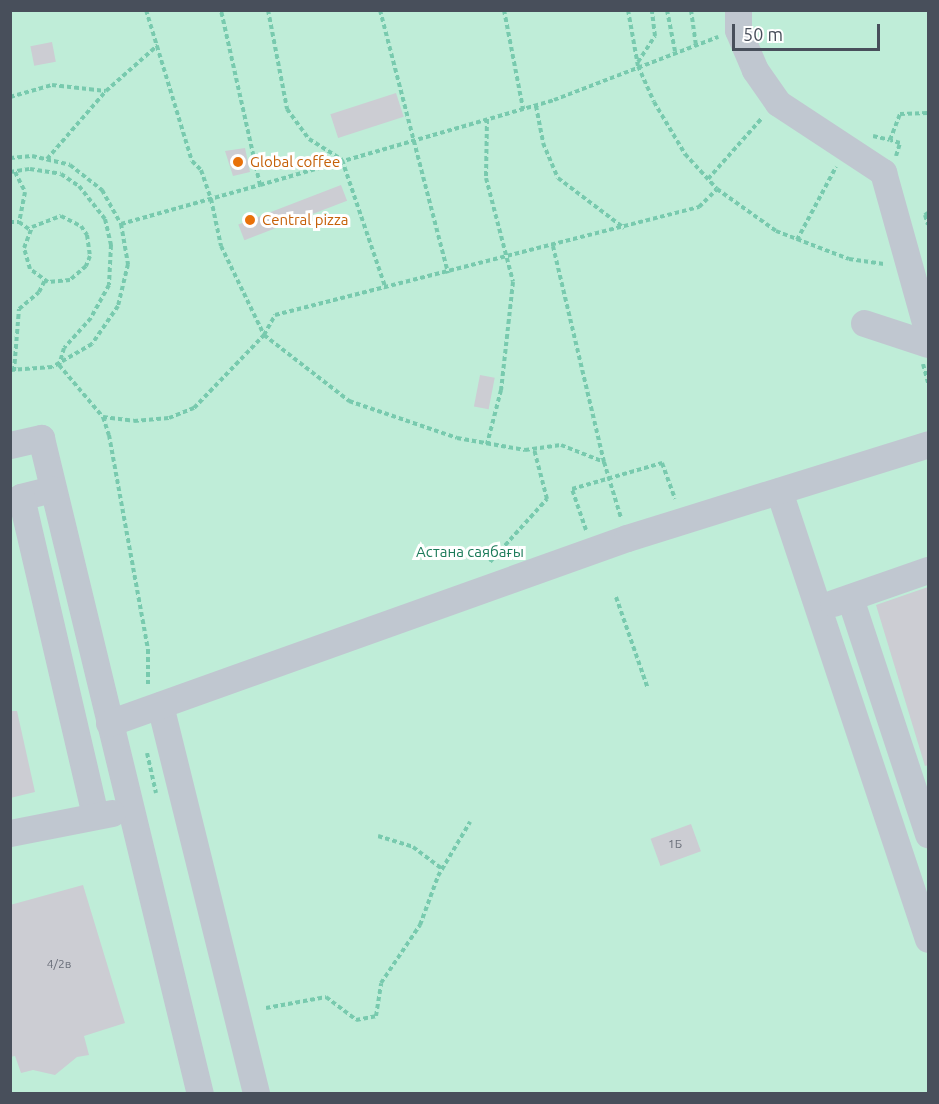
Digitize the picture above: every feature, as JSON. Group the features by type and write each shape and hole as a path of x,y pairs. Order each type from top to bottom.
{"lane":[{"path":"738,10 738,30 755,70 778,103 883,172 928,333"},
{"path":"864,322 928,344"},
{"path":"10,445 41,438 200,1094"},
{"path":"110,723 627,538 928,444"},
{"path":"52,489 21,497 95,816"},
{"path":"778,491 928,939"},
{"path":"816,609 928,570"},
{"path":"849,598 928,834"},
{"path":"154,706 256,1094"},
{"path":"10,833 130,808"}],"path":[{"path":"146,10 192,161 201,170 211,199 221,246 264,335 349,401 404,422 487,444 534,449 561,445 604,462"},
{"path":"221,10 260,185"},
{"path":"268,10 287,109 309,139 342,160 386,289"},
{"path":"380,10 448,273"},
{"path":"504,10 523,109"},
{"path":"628,10 638,66 666,125 717,189 753,216 797,240 849,259 891,265 889,255"},
{"path":"638,66 639,56 655,36 652,10"},
{"path":"667,10 675,51"},
{"path":"691,10 696,44"},
{"path":"122,224 414,138 536,106 675,51 725,34"},
{"path":"47,159 106,91 158,45"},
{"path":"10,97 52,85 106,91"},
{"path":"536,106 543,143 558,178 624,228"},
{"path":"708,179 768,111"},
{"path":"487,119 486,178 513,282 501,390 487,444"},
{"path":"863,134 890,140"},
{"path":"10,158 32,156 70,165 102,190 122,224 128,264 118,306 92,344 59,365 33,371 12,370 19,309 39,292 45,280"},
{"path":"797,240 840,159"},
{"path":"20,222 26,192 13,172 46,170 79,186 105,219 111,245 109,285 92,318 64,348 59,365"},
{"path":"103,417 134,421 169,418 194,408 264,335 275,315 386,289 699,207 717,189"},
{"path":"928,213 925,215 928,225"},
{"path":"62,216 81,226 90,245 86,266 79,274 59,283 45,280 30,269 25,259 24,248 30,230 62,216"},
{"path":"10,222 20,222 30,230"},
{"path":"553,246 604,462 627,538"},
{"path":"59,365 103,417 148,650 154,706"},
{"path":"490,563 547,499 534,449"},
{"path":"587,533 572,489 662,463 679,508"},
{"path":"616,597 648,689"},
{"path":"147,747 158,803"},
{"path":"266,1008 326,997 356,1020 376,1017 381,983 420,925 442,869 470,822"},
{"path":"378,836 413,847 442,869"}],"green space":[{"name":"Астана саябағы","path":"10,11 928,11 928,1093 10,1093"}],"building":[{"path":"52,42 56,62 34,66 30,46"},
{"path":"396,93 404,117 338,138 330,114"},
{"name":"Global coffee","path":"245,148 250,172 233,176 225,151"},
{"path":"341,185 347,201 244,240 238,224"},
{"path":"480,375 495,378 489,409 474,406"},
{"path":"928,587 928,765 925,766 876,605"},
{"path":"10,711 17,711 35,792 10,798"},
{"path":"691,824 701,851 661,866 651,839"},
{"path":"83,885 125,1023 84,1036 89,1055 77,1057 55,1075 33,1070 21,1073 15,1056 10,1057 10,905"}],"place":[{"name":"Global coffee","path":"238,162"},
{"name":"Central pizza","path":"250,220"}]}
